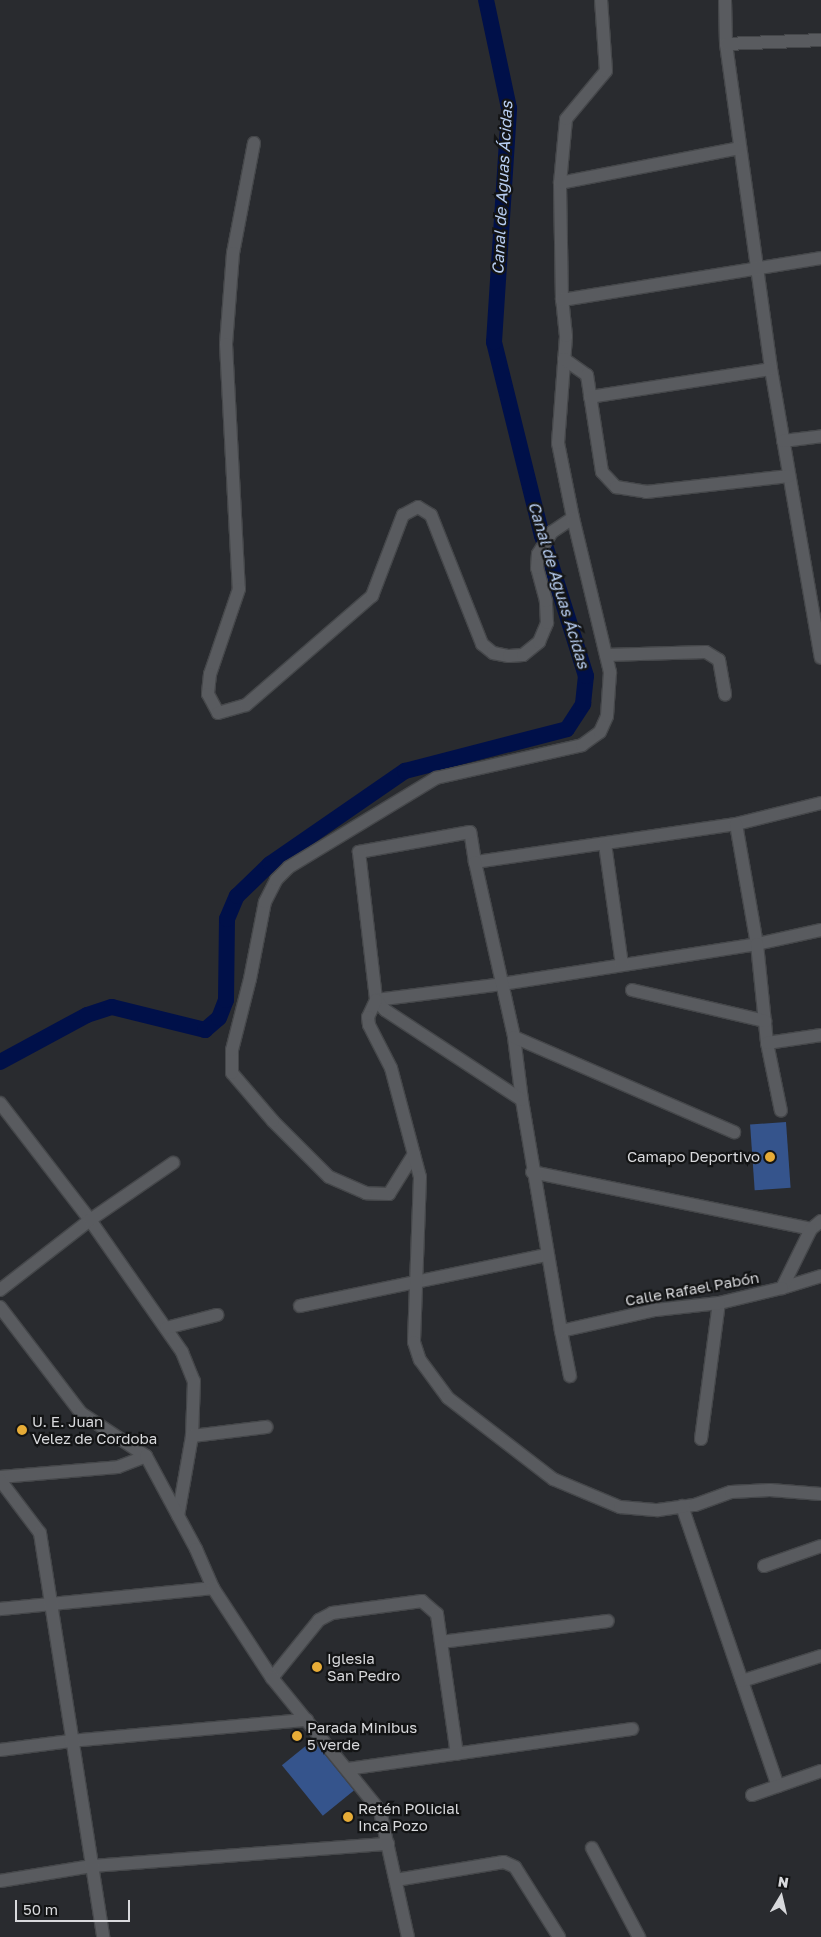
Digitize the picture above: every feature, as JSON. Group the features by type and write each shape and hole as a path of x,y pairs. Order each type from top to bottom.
{"street":[{"path":"414,1154 389,1194 366,1193 329,1177 268,1115 232,1073 232,1050 250,979 265,902 276,880 289,867 436,778 582,745 600,732 607,716 611,691 606,656 573,518 558,443 566,336 562,300 560,183 566,119 606,71 601,0"},
{"path":"725,0 726,44 771,369 789,476 818,623 821,658"},
{"path":"726,44 821,40"},
{"path":"254,143 233,253 226,344 239,589 210,674 208,694 218,712 246,705 372,596 403,515 418,506 431,515 482,644 493,653 510,656 523,655 539,642 544,632 546,601 537,568 538,554 552,532 573,518"},
{"path":"560,183 740,148"},
{"path":"562,300 821,258"},
{"path":"564,359 587,375 602,472 616,487 646,492 789,476"},
{"path":"590,397 771,369"},
{"path":"783,441 821,436"},
{"path":"606,656 706,652 719,660 725,694"},
{"path":"474,862 736,824 821,803"},
{"path":"736,824 757,944 767,1043 781,1110"},
{"path":"570,1376 532,1172 514,1037 474,862 470,832 359,852 376,1000 368,1017 369,1025 391,1068 420,1177 414,1342 420,1360 448,1398 553,1479 620,1508 658,1510 682,1506 731,1492 770,1490 821,1494"},
{"path":"605,844 622,965"},
{"path":"376,1000 502,984 757,944 821,930"},
{"path":"632,990 766,1021"},
{"path":"376,1000 385,1010 522,1100"},
{"path":"767,1043 821,1035"},
{"path":"514,1037 734,1132"},
{"path":"0,1103 90,1220 182,1352 194,1381 192,1436 178,1516"},
{"path":"0,1290 90,1220 173,1163"},
{"path":"532,1172 816,1225"},
{"name":"Calle Rafael Pabón","path":"561,1331 655,1310 719,1304 782,1288 816,1225"},
{"path":"300,1306 547,1255"},
{"path":"782,1288 821,1276"},
{"path":"701,1438 719,1304"},
{"path":"0,1307 81,1412 146,1456 213,1588 272,1678 380,1811 408,1937"},
{"path":"166,1328 217,1316"},
{"path":"192,1436 266,1427"},
{"path":"103,1937 70,1741 40,1533 1,1481 118,1466 146,1456"},
{"path":"682,1506 778,1786"},
{"path":"764,1566 821,1546"},
{"path":"0,1610 213,1588"},
{"path":"272,1678 318,1620 332,1613 422,1602 437,1614 457,1754"},
{"path":"441,1642 608,1621"},
{"path":"742,1681 821,1656"},
{"path":"0,1750 70,1741 307,1720"},
{"path":"347,1769 632,1730"},
{"path":"752,1795 821,1771"},
{"path":"0,1880 92,1866 388,1844"},
{"path":"592,1848 639,1937"},
{"path":"396,1880 504,1862 515,1867 559,1937"}],"shaded area":[{"name":"Camapo Deportivo","path":"786,1122 791,1188 755,1190 750,1125"},
{"path":"313,1740 354,1791 323,1816 282,1765"}],"waterway":[{"name":"Canal de Aguas Ácidas","path":"0,1062 87,1015 112,1007 205,1030 219,1018 226,1000 227,919 237,896 270,864 405,771 567,729 583,704 586,676 542,536 494,342 509,108 486,0"}],"place":[{"name":"Camapo Deportivo","path":"770,1157"},
{"name":"U. E. Juan Velez de Cordoba","path":"22,1430"},
{"name":"Iglesia San Pedro","path":"317,1667"},
{"name":"Parada Minibus 5 verde","path":"297,1736"},
{"name":"Retén POlicial Inca Pozo","path":"348,1817"}]}
